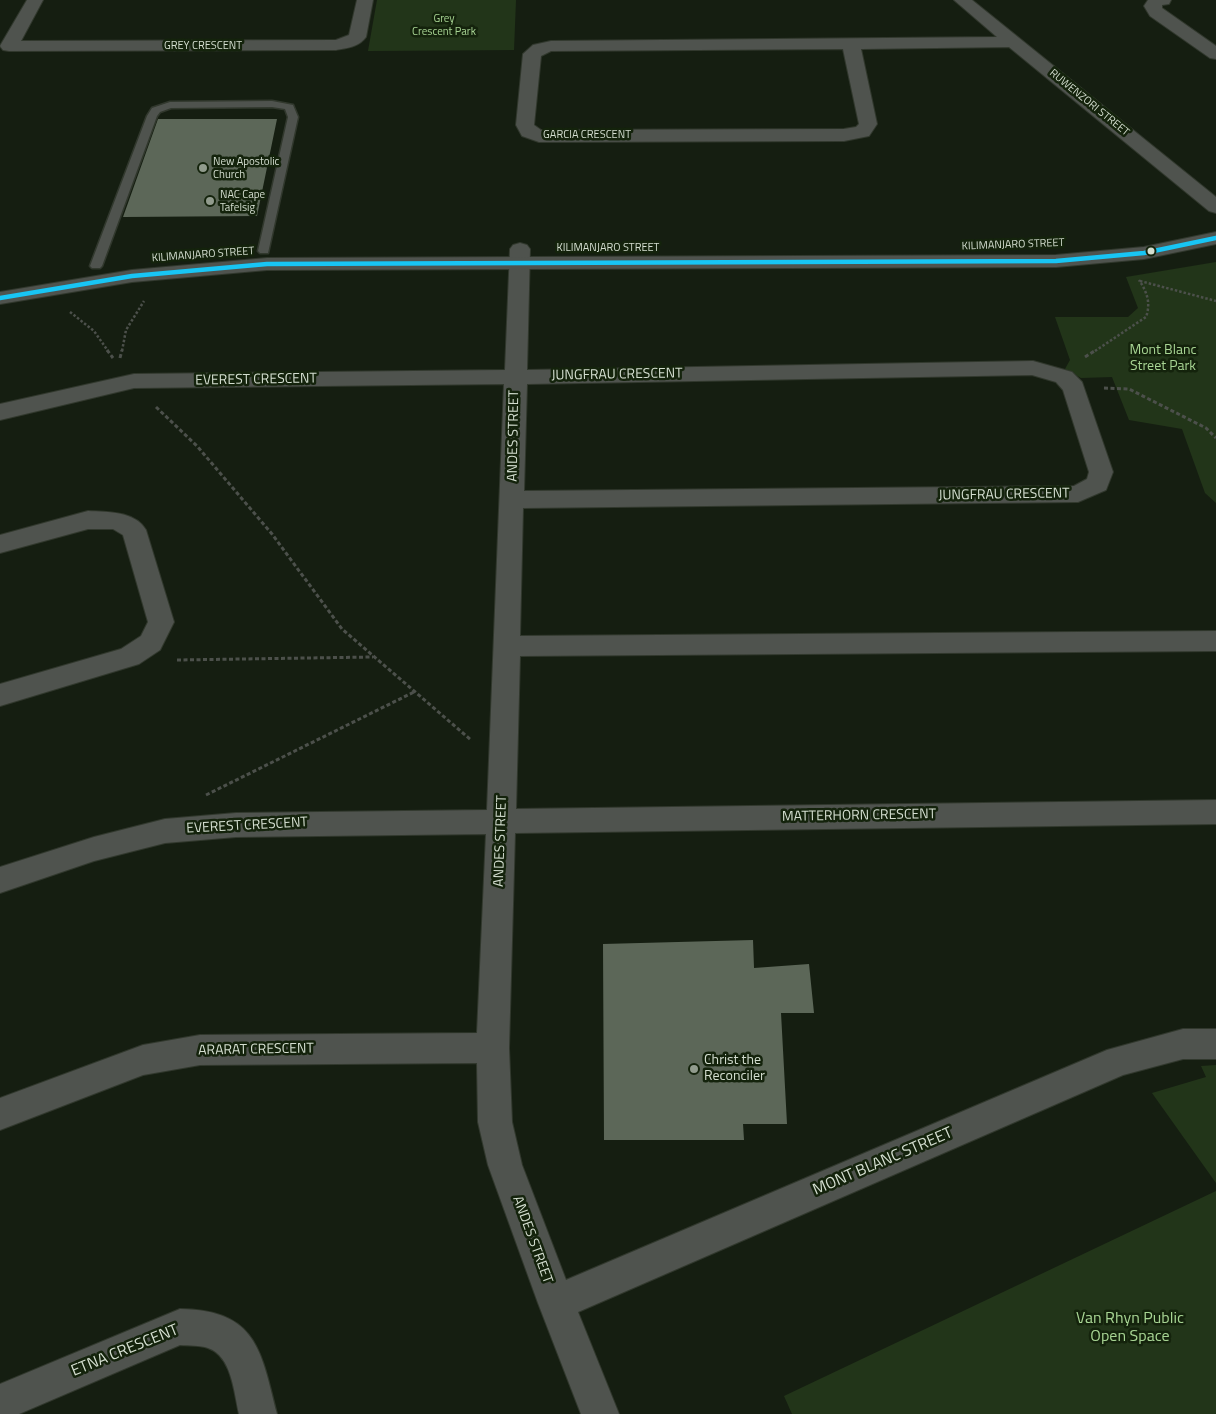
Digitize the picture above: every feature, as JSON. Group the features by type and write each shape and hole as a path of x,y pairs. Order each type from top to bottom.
{"street":[{"name":"GREY CRESCENT","path":"5,46 35,0"},
{"name":"GREY CRESCENT","path":"5,46 336,45 350,42 357,37 365,0"},
{"name":"RUWENZORI STREET","path":"962,0 1216,207"},
{"path":"1163,0 1157,1 1152,6 1156,12 1216,54"},
{"name":"GARCIA CRESCENT","path":"851,44 868,124 862,132 844,135 539,136 529,132 525,125 532,54 539,49 550,46 1014,42"},
{"name":"KILIMANJARO STREET","path":"0,298 132,276 267,264 1012,246 1113,240 1216,220"},
{"name":"KILIMANJARO STREET","path":"0,282 96,266 194,255 264,251 520,257 1056,261 1144,253 1216,238"},
{"name":"ANDES STREET","path":"520,257 493,1048 495,1122 505,1165 556,1303 600,1414"},
{"name":"JUNGFRAU CRESCENT","path":"512,500 1078,494 1097,484 1101,472 1069,382 1033,368 515,377"},
{"name":"EVEREST CRESCENT","path":"0,412 80,392 134,382 515,377"},
{"path":"0,544 88,520 117,521 134,530 162,622 151,643 130,657 0,695"},
{"path":"507,646 1216,641"},
{"name":"MATTERHORN CRESCENT","path":"502,820 1216,812"},
{"name":"EVEREST CRESCENT","path":"0,880 94,849 165,831 236,825 502,820"},
{"name":"MONT BLANC STREET","path":"556,1303 1119,1061 1183,1044 1216,1044"},
{"name":"ARARAT CRESCENT","path":"0,1114 143,1060 200,1050 493,1048"},
{"name":"ETNA CRESCENT","path":"0,1403 180,1327 199,1326 217,1330 231,1340 242,1354 258,1414"}],"lane":[{"path":"96,266 152,116 156,110 170,105 272,104 289,107 292,111 293,118 264,251"}],"path":[{"path":"1134,275 1140,281 1147,294 1150,307 1146,316 1068,368 1069,382 1129,389 1206,428 1216,438"},
{"path":"1140,281 1216,301"},
{"path":"64,307 94,331 118,365 126,330 149,294"},
{"path":"151,402 197,446 272,534 342,629 472,742"},
{"path":"172,660 374,657"},
{"path":"165,831 198,799 414,692"}],"green space":[{"name":"Grey Crescent Park","path":"377,0 516,0 514,50 368,51"},
{"name":"Mont Blanc Street Park","path":"1216,262 1216,503 1205,493 1182,429 1129,420 1112,377 1081,378 1065,369 1070,360 1055,317 1128,317 1138,308 1126,277"},
{"path":"1216,1065 1216,1183 1152,1093 1206,1077 1201,1066"},
{"name":"Van Rhyn Public Open Space","path":"1216,1191 1216,1414 792,1414 784,1396"}],"building":[{"name":"New Apostolic Church","path":"158,119 277,119 257,216 123,217"},
{"name":"Christ the Reconciler","path":"753,940 754,968 809,964 814,1013 781,1013 787,1124 743,1124 744,1140 604,1140 603,944"}],"transit line":[{"path":"0,298 132,276 267,264 1056,261 1144,253 1216,238"}],"place":[{"name":"New Apostolic Church","path":"203,168"},
{"name":"NAC Cape Tafelsig","path":"210,201"},
{"name":"Christ the Reconciler","path":"694,1069"}]}
